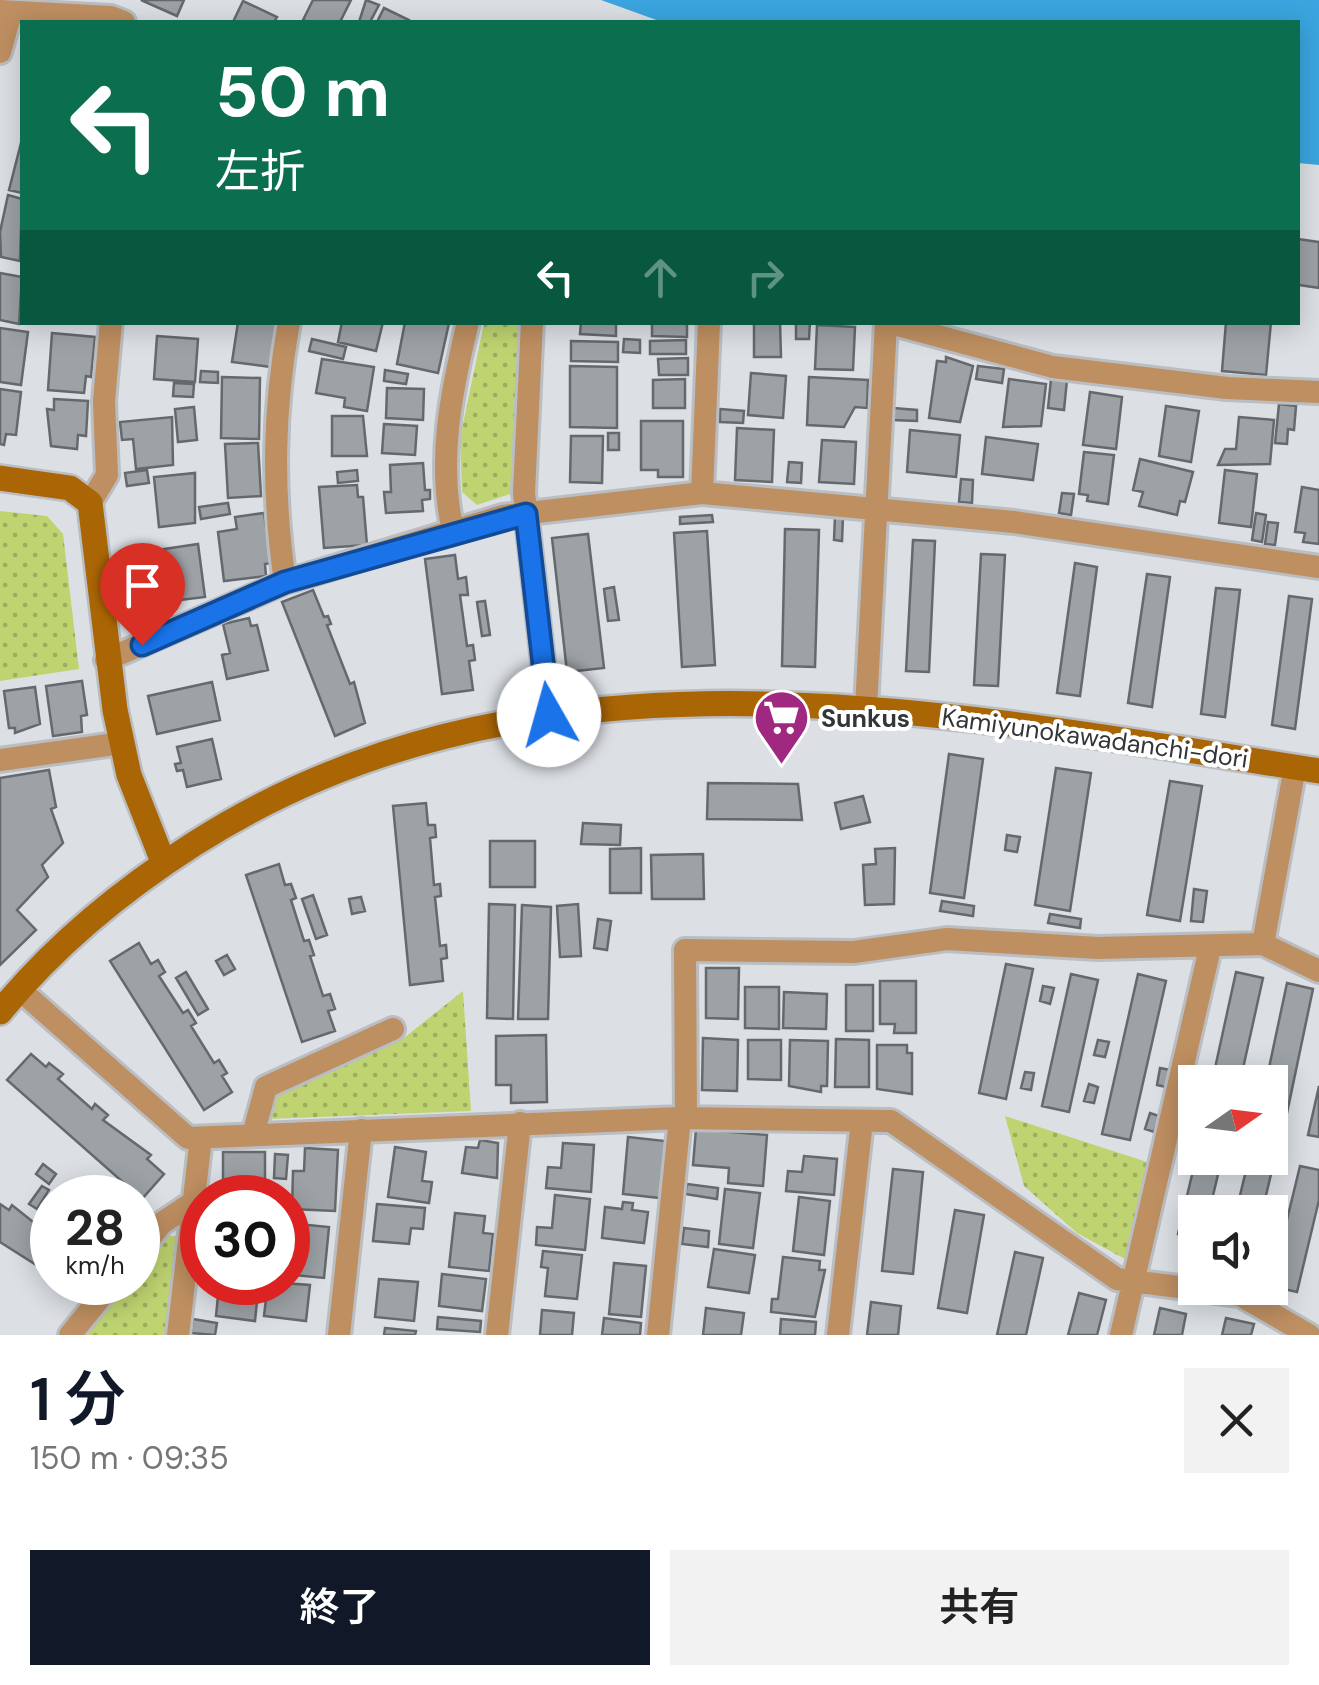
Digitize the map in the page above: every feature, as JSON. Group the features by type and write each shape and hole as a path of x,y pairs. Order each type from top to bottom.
{"street":[{"path":"0,52 5,12 119,20"},
{"path":"111,325 104,401 107,475 90,502 106,660 122,743 142,813 164,864"},
{"path":"285,582 275,512 274,420 290,325"},
{"path":"452,531 443,475 452,390 467,325"},
{"path":"532,325 526,514 549,715"},
{"path":"702,493 709,325"},
{"path":"866,708 886,325"},
{"path":"894,325 1053,367 1228,388 1319,392"},
{"path":"0,478 70,488 90,502"},
{"path":"106,660 285,582 452,531 526,514 702,493 1117,534 1319,566"},
{"name":"Kamiyunokawadanchi-dori","path":"0,1012 19,989 118,897 226,823 340,768 419,742 549,715 707,703 866,708 1090,733 1307,769"},
{"path":"0,760 122,743"},
{"path":"1263,944 1307,769"},
{"path":"658,1335 683,1118 685,950 854,952 947,940 1210,948 1263,944 1319,971"},
{"path":"1121,1335 1210,948"},
{"path":"19,989 188,1138 683,1118 891,1120 1117,1279 1240,1295 1309,1335"},
{"path":"253,1135 266,1087 393,1029"},
{"path":"838,1335 862,1121"},
{"path":"497,1335 520,1123"},
{"path":"338,1335 361,1130"},
{"path":"195,1175 200,1138"},
{"path":"70,1335 94,1305"},
{"path":"178,1335 181,1305"}],"green space":[{"path":"484,325 519,325 510,494 477,505 462,492 460,438"},
{"path":"0,511 47,516 63,534 79,669 0,681"},
{"path":"463,991 471,1111 269,1119 279,1093 400,1041"},
{"path":"1005,1116 1147,1162 1125,1259 1077,1233 1024,1186"},
{"path":"167,1235 177,1237 166,1335 87,1335 111,1305 160,1305 160,1244"}],"water":[{"path":"601,0 1319,0 1319,165 1300,163 1300,20 656,20"}],"building":[{"path":"141,0 184,0 177,16"},
{"path":"313,0 351,0 341,20 303,20"},
{"path":"366,0 379,5 371,20 360,20"},
{"path":"243,1 277,17 275,20 234,20"},
{"path":"384,8 409,20 378,20"},
{"path":"20,147 20,193 9,190"},
{"path":"8,195 20,198 20,261 1,257 0,232"},
{"path":"1300,239 1319,242 1319,288 1300,285"},
{"path":"0,273 20,277 19,324 0,320"},
{"path":"238,325 277,325 271,367 232,362"},
{"path":"341,325 382,325 376,351 338,342"},
{"path":"404,325 449,325 438,373 397,364"},
{"path":"581,325 616,325 616,336 580,334"},
{"path":"652,325 687,325 687,337 652,336"},
{"path":"754,325 780,325 781,357 754,357"},
{"path":"796,325 810,325 809,339 796,339"},
{"path":"817,325 855,327 853,370 815,369"},
{"path":"1226,325 1271,325 1266,375 1222,371"},
{"path":"0,328 28,332 21,385 0,382"},
{"path":"52,333 95,337 91,377 86,376 84,393 48,390"},
{"path":"157,336 198,339 195,382 154,379"},
{"path":"312,339 346,347 343,359 309,351"},
{"path":"624,339 640,340 640,353 623,352"},
{"path":"686,340 686,354 650,354 650,341"},
{"path":"571,341 618,342 618,362 571,361"},
{"path":"946,357 973,366 960,422 929,418 937,361 946,362"},
{"path":"688,358 688,375 659,375 658,359"},
{"path":"322,359 374,367 367,411 344,407 345,398 316,393"},
{"path":"570,366 617,367 617,428 570,427"},
{"path":"978,366 1004,369 1002,383 976,379"},
{"path":"385,370 408,374 406,384 384,381"},
{"path":"201,371 218,372 218,383 200,382"},
{"path":"751,373 786,376 783,418 748,415"},
{"path":"222,377 260,378 259,439 221,438"},
{"path":"809,377 868,380 867,408 855,407 844,427 807,425"},
{"path":"685,379 685,408 653,408 653,380"},
{"path":"1009,379 1046,384 1041,426 1003,427"},
{"path":"1051,379 1067,380 1064,410 1048,408"},
{"path":"174,383 194,384 193,397 173,396"},
{"path":"387,388 424,389 423,420 386,418"},
{"path":"0,389 21,392 16,435 6,434 4,445 0,444"},
{"path":"1090,392 1122,397 1116,449 1083,445"},
{"path":"54,399 88,401 86,436 78,435 77,449 51,446 47,409 54,410"},
{"path":"1279,404 1296,406 1294,430 1288,429 1287,444 1275,443"},
{"path":"1166,406 1199,411 1191,462 1159,456"},
{"path":"194,407 197,440 178,442 175,409"},
{"path":"893,408 917,410 917,421 892,420"},
{"path":"720,409 744,411 743,423 720,422"},
{"path":"332,416 363,416 367,456 332,456"},
{"path":"172,417 173,465 136,469 133,439 122,440 120,422"},
{"path":"1239,417 1274,420 1270,464 1218,465 1225,449 1236,449"},
{"path":"641,421 683,421 683,477 658,477 658,470 641,470"},
{"path":"384,424 417,426 415,455 382,453"},
{"path":"737,428 774,430 772,482 735,480"},
{"path":"910,430 960,435 956,477 907,472"},
{"path":"608,433 619,433 619,450 608,450"},
{"path":"571,436 603,436 602,483 570,482"},
{"path":"986,437 1038,444 1033,480 982,474"},
{"path":"822,440 856,442 854,484 819,482"},
{"path":"258,443 261,496 228,498 225,444"},
{"path":"1084,452 1114,455 1108,504 1087,501 1088,495 1079,494"},
{"path":"1140,459 1193,472 1177,515 1139,506 1143,492 1133,490"},
{"path":"789,462 802,463 801,483 787,482"},
{"path":"423,463 425,490 430,490 430,499 422,500 423,511 386,513 384,492 391,492 390,465"},
{"path":"147,470 149,483 127,486 125,473"},
{"path":"357,470 358,481 338,483 337,472"},
{"path":"1225,470 1257,474 1251,527 1219,523"},
{"path":"195,473 195,523 159,527 154,477"},
{"path":"961,479 973,480 972,503 959,502"},
{"path":"357,485 358,497 363,497 367,545 324,548 319,487"},
{"path":"1302,487 1319,490 1319,544 1303,542 1305,533 1295,532"},
{"path":"1062,493 1074,494 1071,515 1059,513"},
{"path":"228,503 230,514 201,519 199,507"},
{"path":"264,513 271,563 265,564 266,576 224,581 218,532 237,529 235,517"},
{"path":"1256,513 1266,515 1262,542 1252,540"},
{"path":"712,515 713,522 680,524 680,517"},
{"path":"835,516 843,517 842,541 834,540"},
{"path":"1268,522 1278,523 1275,545 1265,544"},
{"path":"785,529 819,530 815,667 782,666"},
{"path":"707,531 715,665 682,667 674,533"},
{"path":"588,534 604,668 567,672 552,538"},
{"path":"913,540 935,541 929,672 906,671"},
{"path":"198,544 205,597 171,601 164,549"},
{"path":"981,554 1005,555 998,686 974,685"},
{"path":"455,555 458,579 466,577 468,595 460,595 467,646 473,645 475,660 469,661 473,690 442,694 425,559"},
{"path":"1075,563 1097,567 1080,696 1057,693"},
{"path":"1147,574 1170,577 1152,707 1128,703"},
{"path":"614,587 619,620 608,621 604,589"},
{"path":"1216,588 1240,590 1225,717 1201,714"},
{"path":"313,590 324,617 328,616 331,624 327,625 350,684 354,682 365,723 335,736 282,602"},
{"path":"1289,596 1312,599 1295,729 1272,725"},
{"path":"151,599 159,623 144,627 136,604"},
{"path":"485,601 490,635 482,636 477,602"},
{"path":"249,618 251,626 257,625 268,670 227,679 222,655 230,653 223,624"},
{"path":"82,681 87,715 81,716 82,732 53,736 46,686"},
{"path":"212,682 220,720 157,734 148,696"},
{"path":"35,687 40,724 15,733 15,728 9,728 4,691"},
{"path":"212,739 221,779 187,787 183,770 177,771 175,764 181,763 177,747"},
{"path":"949,754 983,759 964,898 930,893"},
{"path":"1056,768 1091,773 1070,911 1035,905"},
{"path":"49,770 56,807 51,809 63,843 42,865 48,877 17,910 36,930 0,965 0,778"},
{"path":"1170,781 1202,786 1180,921 1147,915"},
{"path":"708,783 798,784 802,820 707,819"},
{"path":"863,796 870,822 841,829 835,803"},
{"path":"426,803 428,825 435,825 436,837 430,838 434,885 440,884 441,896 435,897 440,946 446,945 447,958 441,959 443,981 410,985 393,806"},
{"path":"583,823 621,825 620,845 581,844"},
{"path":"1007,835 1020,837 1017,852 1005,850"},
{"path":"490,841 535,841 535,887 490,887"},
{"path":"641,848 641,893 610,893 610,849"},
{"path":"895,848 894,904 865,905 863,865 876,864 875,849"},
{"path":"703,854 704,899 652,899 651,855"},
{"path":"279,864 285,885 291,884 296,898 291,900 304,941 309,940 314,955 310,956 323,996 330,994 335,1009 328,1011 335,1031 302,1042 246,875"},
{"path":"1194,889 1207,891 1203,922 1191,921"},
{"path":"313,895 327,935 316,939 302,899"},
{"path":"361,897 365,911 352,914 349,899"},
{"path":"942,901 974,906 973,916 940,911"},
{"path":"489,904 515,905 513,1019 487,1018"},
{"path":"578,904 581,956 560,957 557,906"},
{"path":"522,905 551,907 548,1019 518,1019"},
{"path":"1050,914 1081,919 1080,928 1048,923"},
{"path":"598,919 611,921 607,950 594,948"},
{"path":"139,943 151,964 158,960 165,972 159,976 183,1013 188,1010 196,1023 191,1026 214,1063 219,1060 227,1073 222,1076 232,1092 204,1110 110,961"},
{"path":"227,955 235,969 224,975 216,961"},
{"path":"1006,964 1033,969 1006,1099 979,1093"},
{"path":"706,968 739,968 738,1019 706,1018"},
{"path":"186,972 208,1009 198,1015 176,978"},
{"path":"1236,972 1263,978 1244,1065 1216,1065"},
{"path":"1071,974 1098,980 1069,1112 1042,1106"},
{"path":"1138,974 1166,981 1130,1140 1102,1134"},
{"path":"880,981 916,981 916,1033 894,1033 895,1024 880,1024"},
{"path":"1287,983 1313,989 1288,1108 1288,1065 1270,1065"},
{"path":"846,985 873,985 873,1031 846,1031"},
{"path":"1043,986 1054,988 1050,1004 1040,1001"},
{"path":"745,987 779,987 779,1029 745,1028"},
{"path":"784,992 827,994 826,1029 783,1028"},
{"path":"546,1035 547,1102 511,1103 511,1085 496,1085 496,1036"},
{"path":"703,1038 738,1040 737,1091 702,1090"},
{"path":"836,1039 869,1040 869,1087 835,1087"},
{"path":"748,1040 781,1040 781,1080 748,1079"},
{"path":"790,1040 828,1041 827,1086 821,1086 821,1092 789,1086"},
{"path":"1098,1040 1109,1042 1105,1057 1094,1055"},
{"path":"877,1045 907,1045 907,1053 912,1053 912,1094 877,1089"},
{"path":"31,1054 46,1067 49,1063 63,1074 58,1079 92,1109 95,1104 108,1115 103,1120 151,1155 147,1159 164,1174 160,1179 160,1175 115,1175 7,1080"},
{"path":"1160,1068 1170,1070 1166,1087 1157,1085"},
{"path":"1025,1072 1034,1073 1031,1090 1021,1088"},
{"path":"1089,1084 1098,1087 1094,1103 1084,1101"},
{"path":"1319,1086 1319,1137 1308,1135"},
{"path":"1150,1113 1159,1116 1154,1132 1145,1129"},
{"path":"696,1129 767,1135 763,1186 728,1183 729,1168 693,1165"},
{"path":"628,1137 665,1141 660,1198 623,1194"},
{"path":"480,1140 498,1143 497,1178 462,1173 466,1147 478,1148"},
{"path":"563,1143 594,1145 591,1192 546,1188 548,1167 561,1168"},
{"path":"395,1147 426,1152 422,1181 432,1182 429,1203 388,1197"},
{"path":"305,1148 338,1150 335,1211 310,1210 310,1175 293,1175 293,1171 304,1171"},
{"path":"223,1152 265,1152 265,1175 223,1175"},
{"path":"275,1154 288,1155 286,1175 274,1175"},
{"path":"804,1156 837,1159 834,1195 786,1191 788,1171 802,1172"},
{"path":"43,1164 56,1174 37,1175"},
{"path":"1300,1166 1319,1170 1319,1200 1297,1292 1288,1290 1288,1216"},
{"path":"893,1169 923,1172 913,1274 882,1271"},
{"path":"1192,1175 1218,1175 1213,1195 1187,1195"},
{"path":"1245,1175 1271,1175 1266,1195 1240,1195"},
{"path":"687,1184 718,1188 717,1199 685,1194"},
{"path":"725,1189 760,1193 753,1248 719,1244"},
{"path":"555,1195 590,1199 585,1250 536,1245 537,1227 552,1228"},
{"path":"799,1197 830,1201 824,1255 793,1251"},
{"path":"623,1202 633,1203 632,1210 648,1212 644,1243 602,1238 605,1207 622,1209"},
{"path":"0,1204 9,1210 12,1205 30,1219 30,1261 0,1242"},
{"path":"377,1204 425,1208 423,1229 411,1228 409,1244 373,1241"},
{"path":"955,1210 984,1215 967,1313 938,1308"},
{"path":"455,1213 485,1216 483,1233 493,1234 489,1271 449,1267"},
{"path":"310,1225 329,1227 324,1278 310,1277"},
{"path":"684,1228 709,1231 708,1247 682,1244"},
{"path":"714,1249 755,1255 749,1293 708,1287"},
{"path":"543,1251 582,1255 577,1299 545,1296 548,1268 541,1267"},
{"path":"1015,1252 1043,1258 1026,1335 997,1335"},
{"path":"783,1257 820,1261 819,1270 825,1270 815,1317 771,1312 772,1299 778,1299"},
{"path":"614,1263 646,1266 641,1317 609,1314"},
{"path":"442,1274 486,1279 482,1311 439,1306"},
{"path":"379,1279 418,1282 414,1321 375,1317"},
{"path":"1079,1293 1106,1300 1097,1335 1068,1335"},
{"path":"871,1302 901,1306 898,1335 867,1335"},
{"path":"217,1305 257,1305 255,1321 216,1316"},
{"path":"265,1305 308,1305 306,1321 264,1316"},
{"path":"706,1308 744,1313 741,1335 703,1335"},
{"path":"1160,1308 1186,1314 1182,1335 1154,1335"},
{"path":"542,1310 574,1313 572,1335 540,1335"},
{"path":"438,1317 481,1321 480,1332 437,1329"},
{"path":"604,1318 641,1323 640,1335 602,1335"},
{"path":"1226,1318 1254,1324 1251,1335 1222,1335"},
{"path":"193,1319 217,1323 215,1335 191,1333"},
{"path":"781,1319 816,1322 815,1335 780,1335"},
{"path":"385,1328 416,1331 415,1335 384,1335"}],"place":[{"name":"Sunkus","path":"782,767"}],"route":[{"path":"142,645 285,582 503,516 526,514 549,715"}]}
